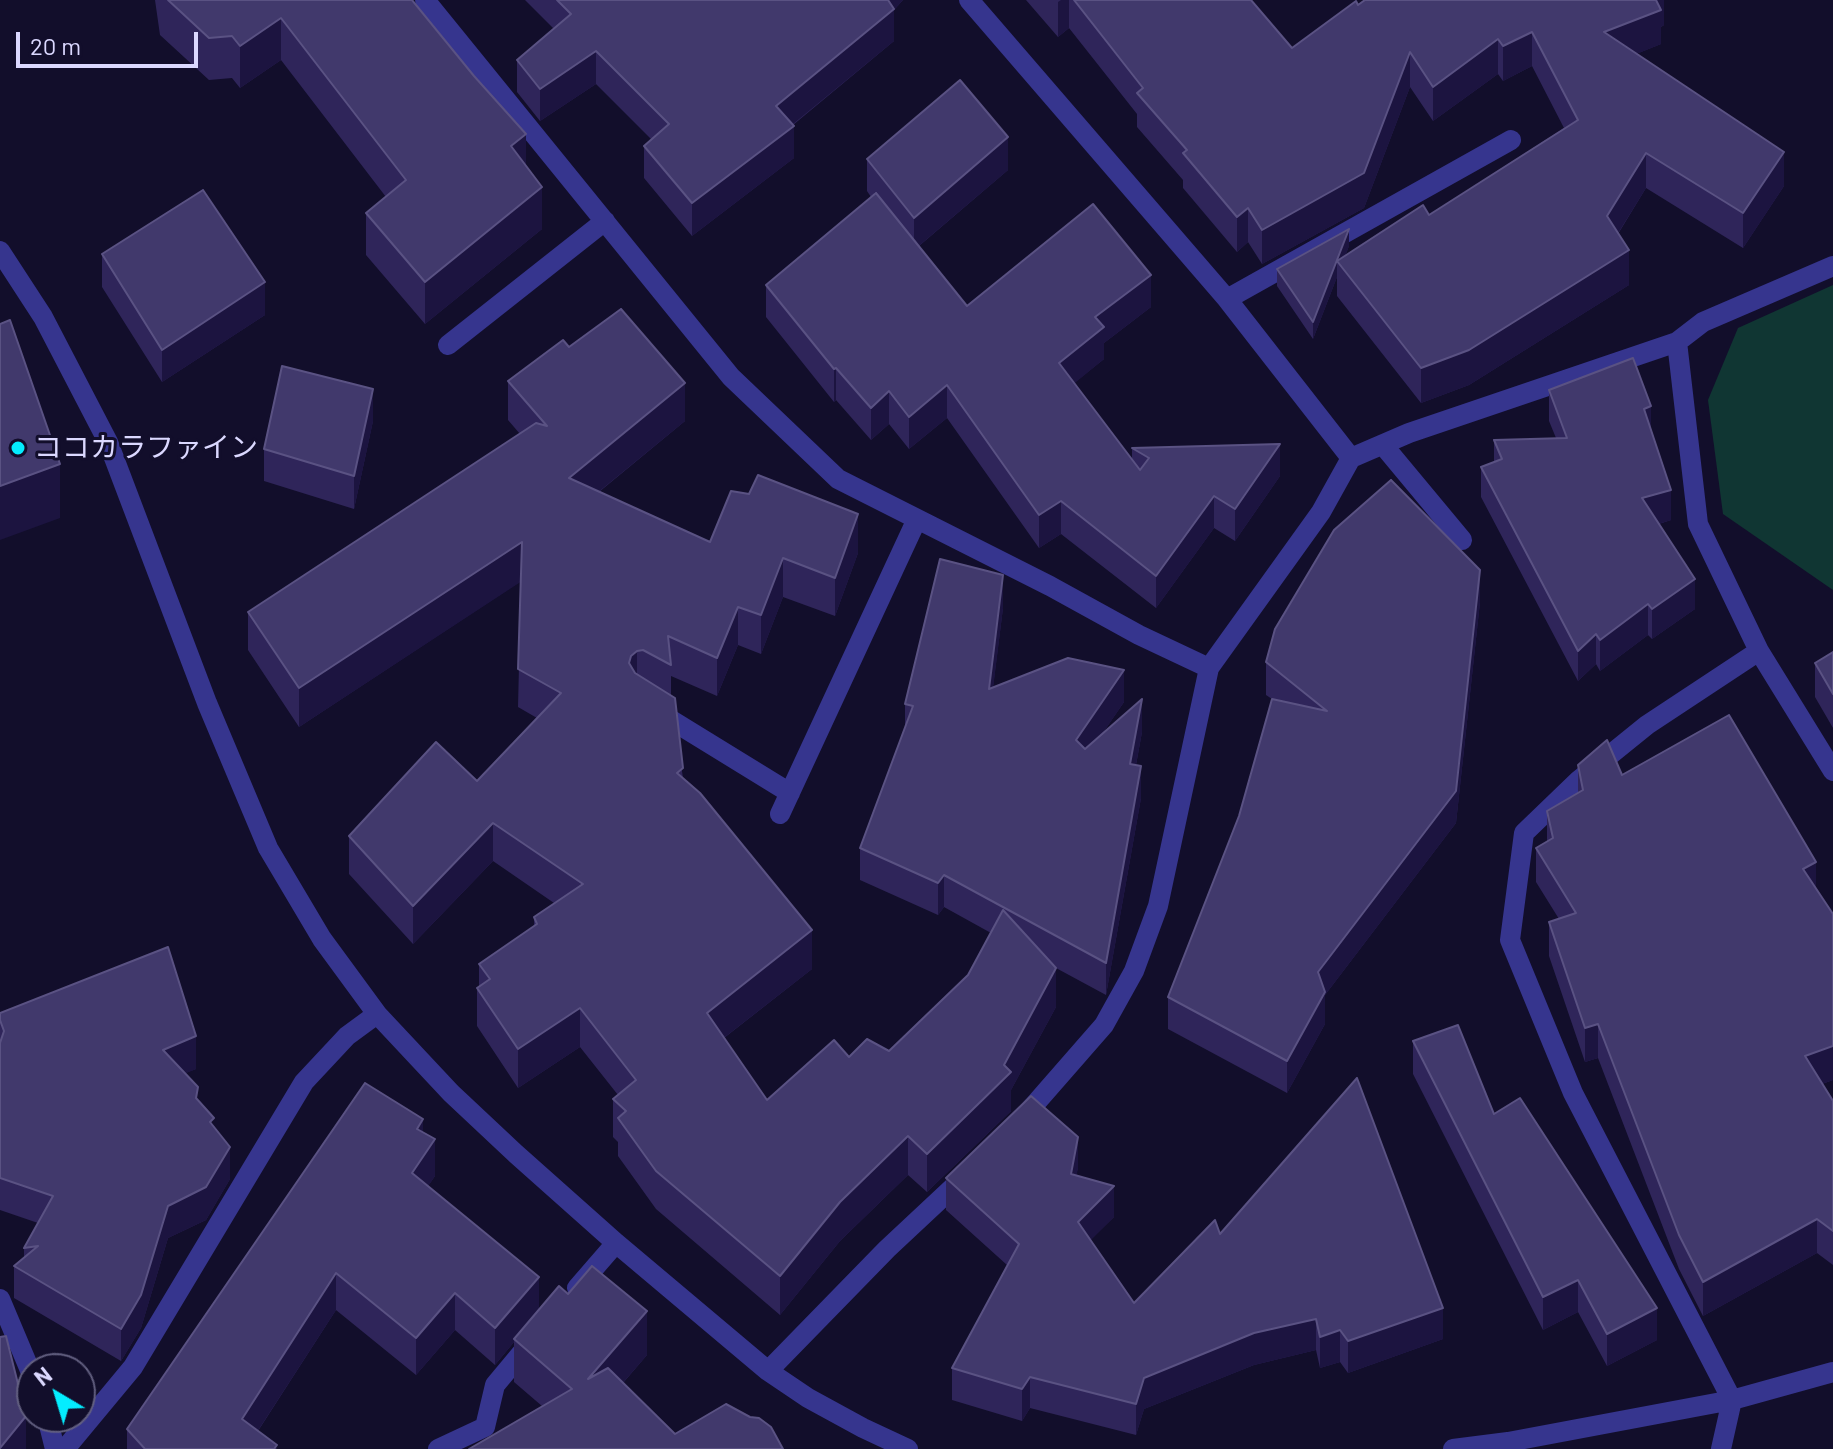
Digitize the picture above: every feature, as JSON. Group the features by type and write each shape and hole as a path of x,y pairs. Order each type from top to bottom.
{"street":[{"path":"425,0 731,377 838,479 1209,668"},
{"path":"969,0 1227,299 1351,458"},
{"path":"1227,299 1511,140"},
{"path":"448,345 605,221"},
{"path":"0,251 43,317 108,442 207,703 268,848 322,939 377,1014 451,1093 616,1243 768,1371 850,1421 908,1449"},
{"path":"1007,1134 1038,1103 1104,1025 1134,971 1158,906 1209,668 1321,512 1351,458 1409,433 1677,342 1703,322 1833,266"},
{"path":"1677,342 1698,524 1759,651 1833,771"},
{"path":"1383,445 1462,540"},
{"path":"780,814 917,519"},
{"path":"1721,1449 1732,1400 1573,1093 1510,940 1524,833 1579,780 1647,725 1759,651"},
{"path":"642,701 790,793"},
{"path":"65,1449 133,1367 304,1082 347,1036 377,1014"},
{"path":"768,1371 887,1249 975,1166"},
{"path":"562,1305 616,1243"},
{"path":"0,1299 22,1353"},
{"path":"438,1449 485,1427 495,1385 543,1328"},
{"path":"0,1354 20,1348"},
{"path":"1453,1449 1508,1442 1732,1400 1833,1372"}],"green space":[{"path":"1833,285 1833,590 1723,514 1708,400 1738,328"}],"building":[{"path":"168,0 412,0 526,134 511,146 542,187 425,282 366,213 406,180 281,18 240,46 232,36 209,38"},
{"path":"557,0 888,0 894,9 776,106 794,126 692,203 644,146 669,124 596,51 540,89 517,60 571,14"},
{"path":"1074,0 1251,0 1292,48 1356,1 1358,5 1365,0 1656,0 1661,10 1604,32 1784,152 1743,213 1646,153 1607,216 1629,250 1469,350 1421,368 1337,261 1423,205 1429,215 1578,120 1532,32 1503,46 1498,39 1433,87 1410,52 1364,173 1262,230 1248,208 1237,217 1183,153 1187,150 1137,93 1143,88"},
{"path":"960,80 1008,137 914,218 867,159"},
{"path":"203,190 265,282 162,350 102,254"},
{"path":"876,193 967,306 1093,204 1151,275 1095,317 1104,327 1059,363 1140,470 1149,458 1132,448 1280,444 1235,509 1214,496 1156,576 1061,501 1039,515 947,385 909,417 889,391 871,408 834,369 766,285"},
{"path":"1349,229 1313,322 1277,269"},
{"path":"621,309 685,383 569,478 710,542 731,491 749,494 758,475 858,514 835,578 783,558 761,615 738,607 717,658 668,636 671,665 643,650 631,656 629,663 635,673 675,698 683,768 677,773 700,793 812,930 707,1013 767,1100 834,1040 849,1057 867,1039 889,1051 968,975 1003,910 1056,968 1004,1065 1011,1072 927,1154 908,1136 840,1202 780,1276 656,1171 618,1118 626,1111 613,1099 636,1080 580,1008 518,1049 477,988 490,979 479,964 537,924 534,917 583,884 493,823 413,906 349,836 436,742 477,781 561,693 518,669 522,542 299,688 248,612 536,423 547,426 508,381 563,340 569,347"},
{"path":"10,320 60,464 0,486 0,324"},
{"path":"1633,358 1651,406 1644,409 1671,490 1642,498 1695,579 1652,609 1648,604 1600,640 1596,634 1578,651 1481,467 1502,459 1494,440 1567,438 1549,390"},
{"path":"282,366 373,389 354,476 264,449"},
{"path":"1391,480 1480,570 1456,791 1318,972 1325,992 1287,1061 1168,997 1239,816 1272,699 1327,711 1266,662 1275,629 1334,530"},
{"path":"940,559 1003,575 989,689 1068,658 1124,670 1076,740 1085,749 1142,699 1130,764 1141,766 1106,963 944,875 938,883 860,848 913,706 905,704"},
{"path":"1833,652 1833,694 1815,663"},
{"path":"1729,715 1816,862 1803,869 1833,914 1833,1046 1805,1056 1833,1101 1833,1231 1817,1219 1703,1282 1679,1235 1598,1024 1585,1028 1549,922 1576,913 1536,848 1553,838 1547,811 1583,790 1578,765 1607,740 1622,775"},
{"path":"168,947 196,1036 163,1050 198,1087 196,1098 214,1118 210,1122 230,1147 206,1187 168,1206 141,1295 121,1329 14,1266 38,1246 24,1248 53,1196 0,1178 0,1043 4,1031 0,1013"},
{"path":"1458,1025 1494,1114 1520,1098 1657,1308 1607,1334 1578,1280 1543,1297 1413,1041"},
{"path":"1357,1078 1443,1308 1348,1341 1340,1330 1320,1337 1316,1319 1254,1333 1144,1378 1136,1404 1030,1377 1022,1389 952,1368 1019,1244 946,1178 1031,1096 1078,1137 1071,1174 1114,1186 1078,1222 1134,1303 1215,1220 1220,1234"},
{"path":"365,1083 423,1119 417,1129 435,1139 412,1173 539,1277 495,1328 455,1293 416,1338 336,1273 242,1419 277,1445 274,1449 145,1449 127,1429"},
{"path":"592,1266 647,1311 588,1379 608,1368 675,1434 726,1404 750,1417 759,1418 771,1427 783,1449 469,1449 572,1389 514,1339 559,1286 568,1294"},
{"path":"6,1336 16,1376 16,1428 0,1448 0,1337"}],"place":[{"name":"ココカラファイン","path":"18,448"}]}
